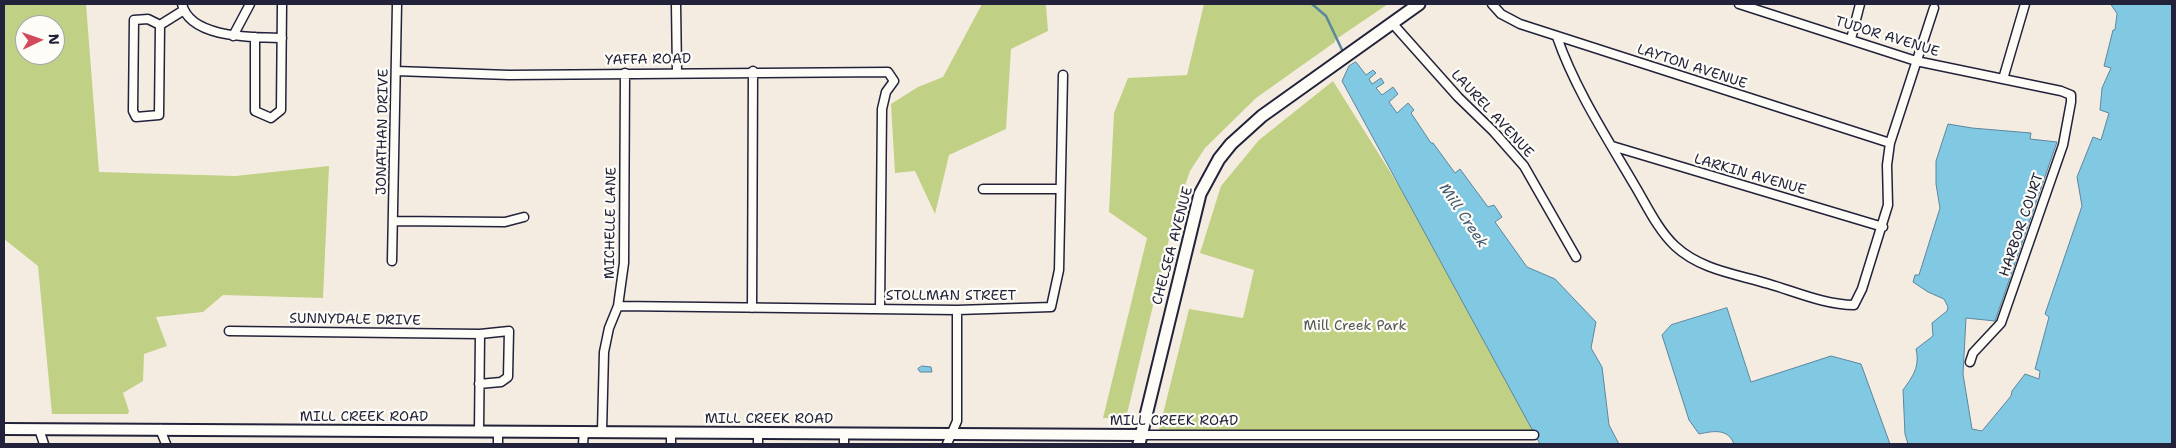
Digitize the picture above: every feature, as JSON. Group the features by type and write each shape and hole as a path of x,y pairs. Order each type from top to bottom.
{"main road":[{"name":"CHELSEA AVENUE","path":"1140,439 1190,230 1200,194 1209,175 1231,144 1262,116 1419,4"}],"street":[{"path":"233,36 250,4"},
{"path":"255,37 255,111 271,118 281,110 282,4"},
{"name":"JONATHAN DRIVE","path":"392,261 397,4"},
{"path":"676,4 677,72"},
{"name":"LAYTON AVENUE","path":"1492,4 1510,20 1557,37 1890,144"},
{"name":"TUDOR AVENUE","path":"1739,4 1751,6 1916,61 2060,91"},
{"path":"1851,39 1860,4"},
{"path":"2003,79 2025,4"},
{"path":"160,25 183,7 193,21 210,30 233,36 282,38"},
{"path":"1557,37 1573,74 1612,146 1650,212 1674,245 1689,257 1718,271 1810,296 1854,305 1862,289 1883,227 1888,205 1887,165 1890,144 1934,8"},
{"path":"148,19 160,25 159,115 136,117 133,111 134,20 148,19"},
{"name":"LAUREL AVENUE","path":"1392,24 1458,98 1494,132 1524,166 1576,257"},
{"name":"YAFFA ROAD","path":"396,71 509,75 880,70 888,72 894,82 886,92 882,109 880,309"},
{"path":"752,308 753,72"},
{"name":"MICHELLE LANE","path":"602,431 604,352 609,328 618,306 624,263 625,73"},
{"name":"STOLLMAN STREET","path":"618,306 957,310 1018,310 1051,307 1059,270 1063,75"},
{"name":"HARBOR COURT","path":"1970,362 1973,353 2001,323 2063,145 2071,102 2070,96 2060,91"},
{"name":"LARKIN AVENUE","path":"1612,146 1883,227"},
{"path":"983,189 1060,189"},
{"path":"393,221 505,222 524,216"},
{"path":"947,444 953,434 957,421 957,310"},
{"name":"SUNNYDALE DRIVE","path":"229,331 480,334 509,331 508,378 501,382 479,384"},
{"path":"479,431 480,334"},
{"name":"MILL CREEK ROAD","path":"4,429 953,434 1089,440 1534,435"},
{"path":"39,429 44,444"},
{"path":"160,429 166,444"},
{"path":"583,444 584,431"},
{"path":"498,432 498,444"},
{"path":"671,432 671,444"},
{"path":"758,433 758,444"},
{"path":"844,433 844,444"}],"green space":[{"path":"4,4 86,4 99,172 235,176 329,166 323,298 223,295 203,312 156,317 167,346 144,354 143,381 123,393 129,411 128,414 52,414 38,266 4,239"},
{"path":"982,4 1051,4 1046,5 1048,31 1011,49 1006,129 949,155 935,214 915,171 895,173 891,104 918,87 943,77"},
{"path":"1204,4 1388,4 1256,98 1205,148 1190,171 1175,214 1126,418 1103,418 1147,238 1109,212 1114,113 1128,78 1187,75"},
{"name":"Mill Creek Park","path":"1333,81 1502,350 1540,436 1157,438 1189,309 1243,318 1254,270 1200,253 1221,186 1259,140"}],"water":[{"path":"2111,4 2172,4 2172,444 1908,444 1905,434 1903,390 1913,376 1917,361 1916,349 1933,336 1932,323 1947,311 1948,307 1944,299 1928,292 1913,282 1915,275 1919,275 1940,208 1936,184 1936,161 1948,124 2031,133 2030,139 2057,142 1995,321 1966,318 1963,374 1972,429 1982,431 2011,396 2012,391 2025,374 2039,379 2040,371 2035,369 2049,317 2045,314 2082,206 2077,177 2093,137 2101,140 2109,113 2100,110 2102,88 2111,68 2104,66 2113,30 2115,30 2117,14"},
{"path":"1356,62 1366,75 1373,70 1376,73 1369,79 1372,84 1381,78 1384,83 1376,88 1382,95 1393,87 1398,94 1389,102 1397,113 1408,103 1414,110 1411,113 1431,143 1433,143 1455,173 1460,169 1488,207 1494,205 1502,217 1495,222 1527,267 1555,279 1596,322 1591,348 1602,367 1609,425 1619,444 1540,444 1342,81 1349,66"},
{"path":"1727,308 1751,382 1831,356 1861,364 1890,444 1734,444 1728,435 1724,433 1699,434 1689,420 1662,335 1671,325"},
{"path":"922,366 931,367 932,372 920,372 918,369"}],"waterway":[{"name":"Mill Creek","path":"1312,4 1326,16 1344,54"}]}
